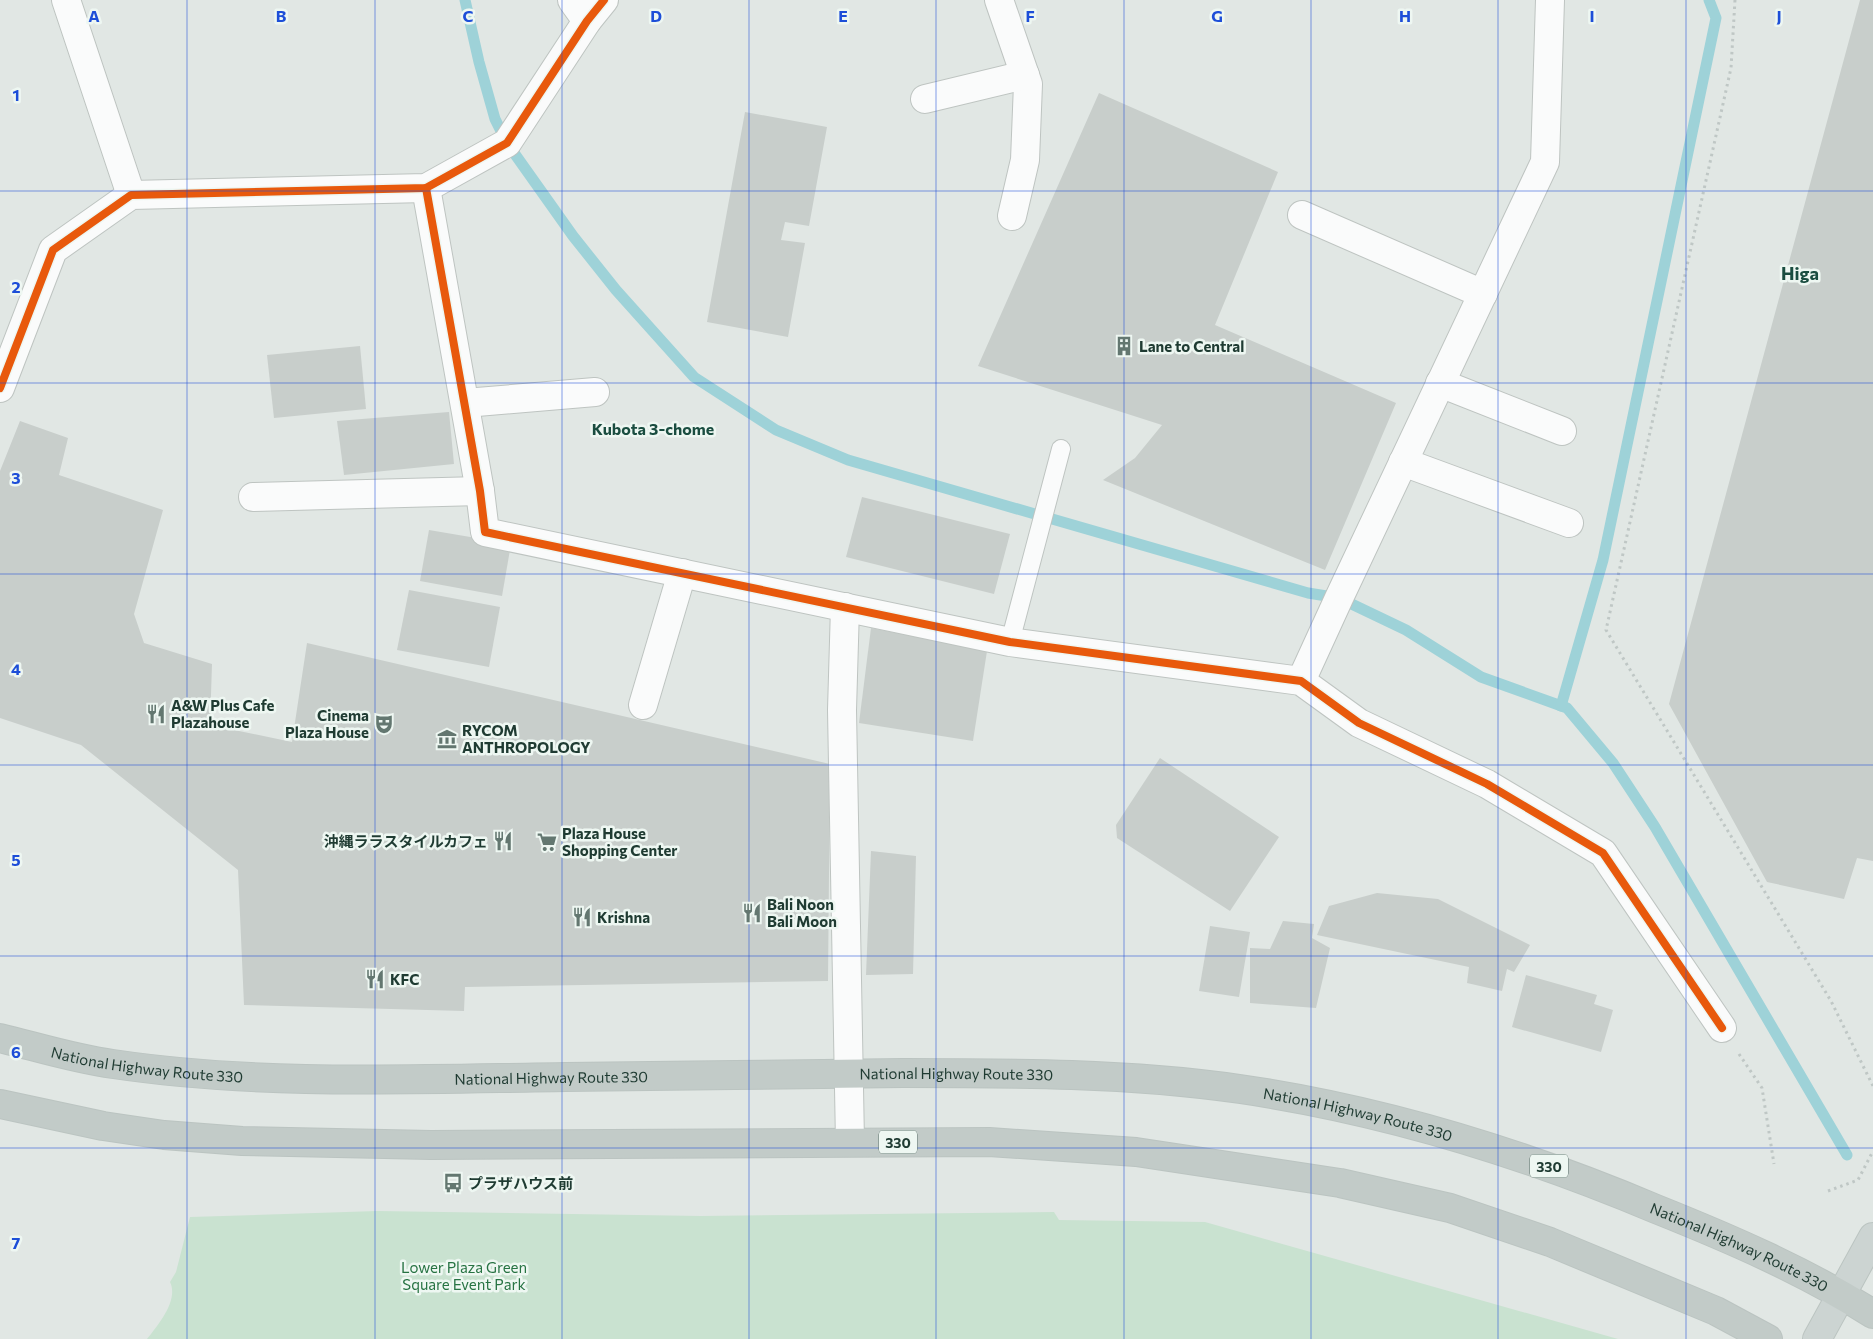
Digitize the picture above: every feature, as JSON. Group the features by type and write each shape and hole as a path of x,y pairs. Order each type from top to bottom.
{"highway":[{"name":"National Highway Route 330","path":"0,1038 112,1064 240,1076 370,1079 980,1073 1130,1078 1238,1089 1344,1107 1475,1142 1576,1176 1726,1237 1842,1294 1873,1314"},
{"name":"330","path":"0,1104 112,1127 164,1135 242,1141 431,1145 989,1142 1136,1152 1340,1183 1450,1208 1550,1242 1716,1311 1768,1339"}],"main road":[{"path":"1818,1339 1873,1237"}],"street":[{"path":"66,0 131,195"},
{"path":"0,388 53,250 131,195 426,188 508,143 580,10 604,0"},
{"path":"999,0 1028,84 1025,160 1012,216"},
{"path":"1301,681 1545,162 1550,0"},
{"path":"925,99 1025,75"},
{"path":"426,188 480,492 485,532 1010,642 1301,681 1359,723 1487,784 1603,853 1722,1028"},
{"path":"1302,215 1483,294"},
{"path":"1440,383 1562,432"},
{"path":"464,403 595,392"},
{"path":"1403,462 1569,523"},
{"path":"253,497 480,492"},
{"path":"643,706 682,573"},
{"path":"845,607 842,710 850,1142"}],"lane":[{"path":"1010,642 1061,449"}],"path":[{"path":"1735,0 1731,68 1606,630 1831,1001 1873,1086"},
{"path":"1722,1028 1762,1088 1774,1164"},
{"path":"1828,1191 1858,1180 1873,1151"}],"green space":[{"name":"Lower Plaza Green Square Event Park","path":"377,1211 701,1216 1054,1212 1059,1220 1205,1222 1618,1339 147,1339 170,1304 172,1289 170,1282 176,1272 190,1217"}],"building":[{"path":"1860,0 1873,0 1873,861 1857,858 1844,899 1767,882 1669,704"},
{"name":"Lane to Central","path":"1099,93 1278,172 1215,325 1396,403 1325,570 1103,480 1135,458 1162,425 978,366"},
{"path":"745,112 827,127 809,226 785,222 781,240 805,243 788,337 707,322"},
{"path":"360,346 366,409 274,418 267,355"},
{"path":"449,412 454,464 344,475 337,421"},
{"path":"20,421 68,438 59,475 163,510 134,614 144,643 212,664 210,725 292,742 307,643 830,764 828,981 465,987 464,1011 244,1005 238,870 81,745 0,718 0,471"},
{"path":"862,497 1010,534 994,594 846,557"},
{"path":"429,530 511,544 502,596 420,581"},
{"path":"409,590 500,607 489,667 397,650"},
{"path":"871,628 987,651 973,741 859,723"},
{"path":"1160,758 1279,837 1230,911 1117,838 1116,825"},
{"path":"871,851 916,856 913,974 866,975"},
{"path":"1377,893 1438,899 1530,945 1514,972 1507,969 1502,991 1467,983 1469,967 1317,935 1329,906"},
{"path":"1283,921 1314,924 1312,938 1330,948 1316,1008 1250,1003 1250,948 1270,949"},
{"path":"1210,926 1250,932 1239,997 1199,991"},
{"path":"1526,975 1597,995 1594,1004 1613,1010 1601,1052 1512,1027"}],"waterway":[{"path":"465,0 479,62 495,119 507,143 573,236 616,290 694,377 776,430 848,460 1308,593 1339,598 1406,630 1481,677 1567,708 1613,763 1655,827 1847,1155"},
{"path":"1561,706 1603,560 1716,18 1709,0"}],"cycle path":[{"path":"0,388 53,250 131,195 426,188 507,143 587,21 604,0"},
{"path":"426,188 480,491 485,532 1010,642 1301,681 1359,723 1487,784 1603,853 1722,1028"}],"place":[{"name":"Lane to Central","path":"1124,346"},
{"name":"A&W Plus Cafe Plazahouse","path":"156,714"},
{"name":"Cinema Plaza House","path":"384,724"},
{"name":"RYCOM ANTHROPOLOGY","path":"447,739"},
{"name":"沖縄ララスタイルカフェ","path":"503,841"},
{"name":"Plaza House Shopping Center","path":"547,842"},
{"name":"Bali Noon Bali Moon","path":"752,913"},
{"name":"Krishna","path":"582,917"},
{"name":"KFC","path":"375,979"},
{"name":"プラザハウス前","path":"453,1183"}],"district":[{"name":"Higa","path":"1800,273"},
{"name":"Kubota 3-chome","path":"653,428"}]}
